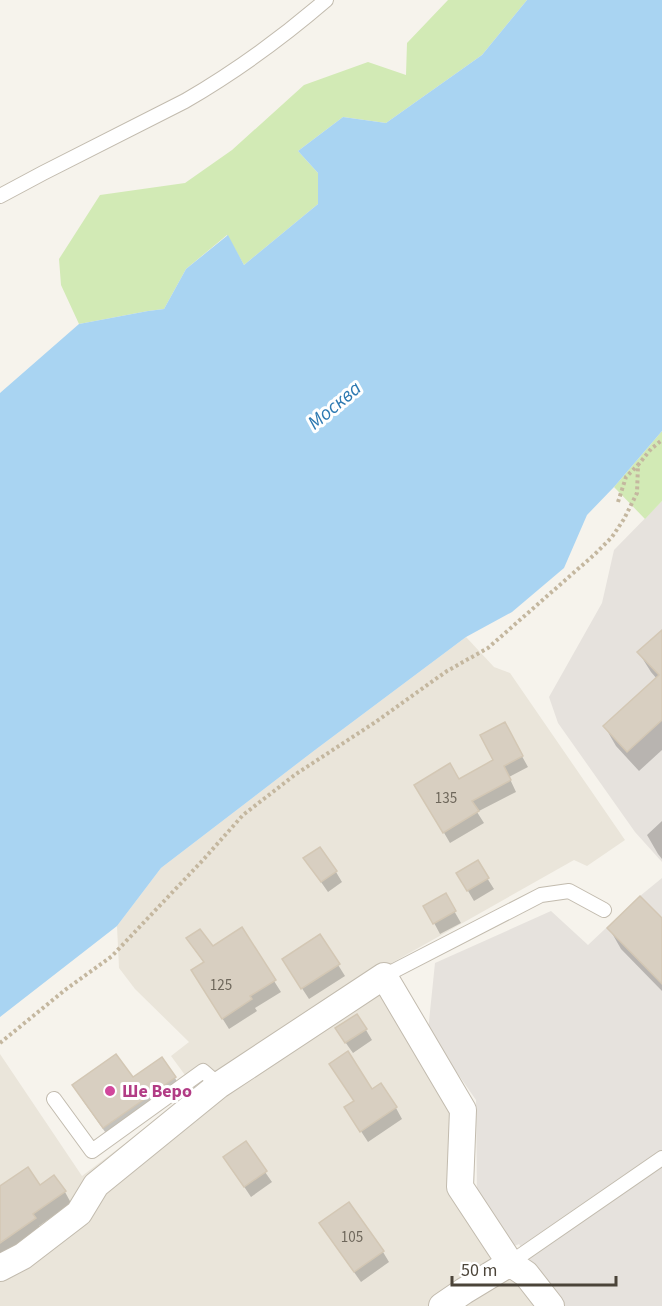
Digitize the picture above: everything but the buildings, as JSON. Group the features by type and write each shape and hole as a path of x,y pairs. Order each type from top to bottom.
{"street":[{"path":"0,1268 23,1256 79,1213 96,1185 219,1085 384,976 463,1110 460,1187 510,1263 526,1274 551,1306"},
{"path":"442,1306 510,1263"}],"lane":[{"path":"0,196 208,87 244,63 326,0"},
{"path":"384,976 541,895 569,891 604,910"},
{"path":"54,1099 92,1151 203,1071 219,1085"},
{"path":"510,1263 662,1158"}],"path":[{"path":"618,502 626,477 662,440"},
{"path":"0,1043 65,990 112,956 243,815 296,774 374,723 447,671 488,648 594,555 612,537 637,493 638,465"}],"shaded area":[{"path":"662,501 662,862 635,832 558,723 549,697 602,603 614,550"},
{"path":"466,637 494,667 510,673 625,840 587,866 574,860 374,973 456,1111 453,1188 541,1306 0,1306 0,1054 82,1176 196,1090 171,1056 189,1042 135,989 119,968 117,926 161,868"},
{"path":"662,878 662,1306 563,1306 519,1244 508,1249 477,1200 476,1100 428,1031 435,963 551,911 588,945"}],"green space":[{"path":"448,0 527,0 482,55 386,123 343,117 298,151 318,173 318,204 244,265 227,235 186,269 164,309 79,324 61,285 59,259 100,195 185,183 232,150 304,85 368,62 406,75 407,43"},
{"path":"662,431 662,501 645,519 614,487"}],"water":[{"name":"Москва","path":"527,0 662,0 662,431 587,515 564,568 512,612 466,637 161,868 117,926 0,1017 0,393 79,324 164,309 186,269 228,235 244,265 318,204 318,173 298,151 343,117 386,123 482,55"}],"place":[{"name":"Ше Веро","path":"110,1091"}]}
